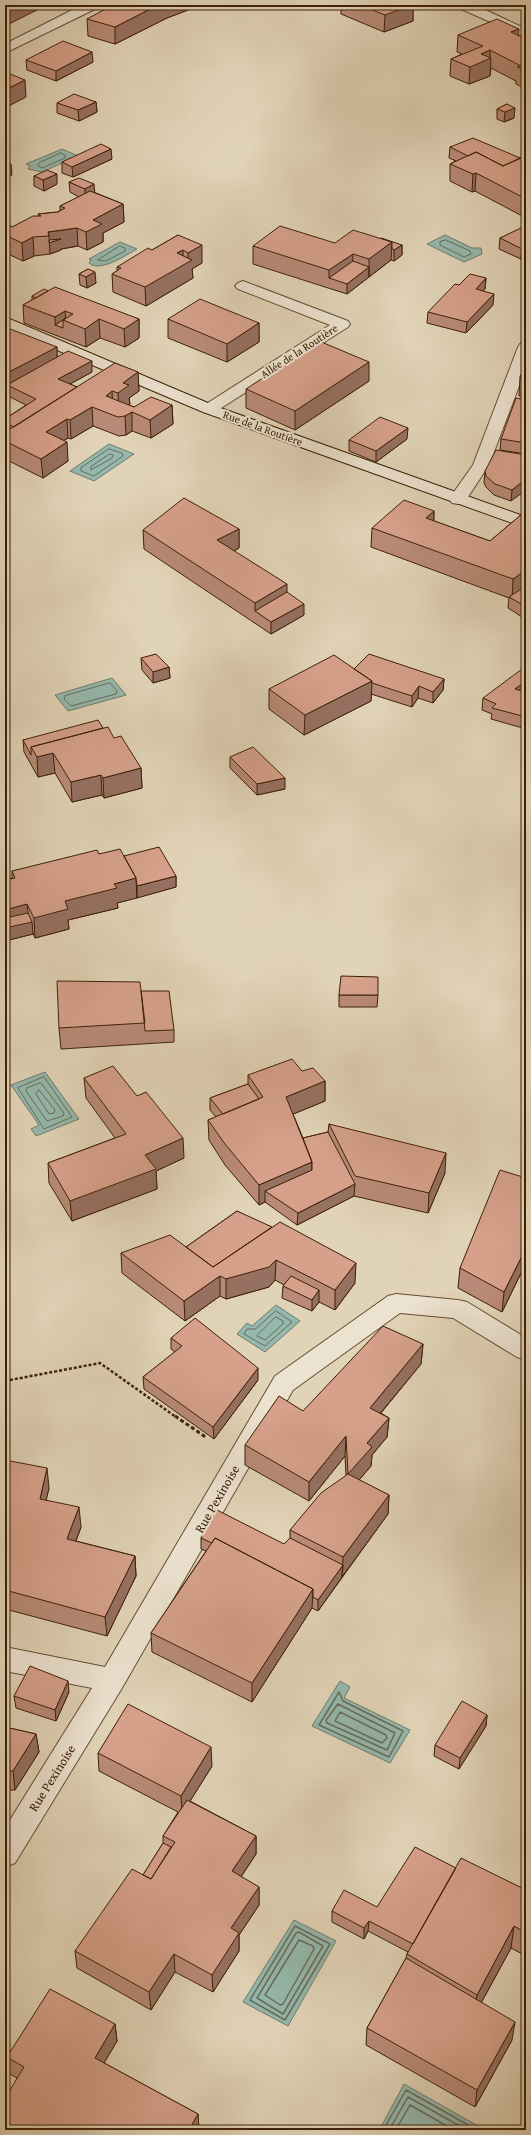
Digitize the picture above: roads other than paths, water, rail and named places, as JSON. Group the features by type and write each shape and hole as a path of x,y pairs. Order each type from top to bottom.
{"street":[{"path":"5,49 92,5"},
{"path":"464,5 526,34"},
{"name":"Allée de la Routière","path":"210,409 342,324 244,286"},
{"name":"Rue de la Routière","path":"5,322 210,409 526,523"},
{"path":"458,499 481,465 526,347"},
{"name":"Rue Pexinoise","path":"5,1854 112,1680 284,1383 396,1303 458,1309 526,1350"},
{"path":"5,1660 112,1680"}],"water":[{"path":"62,149 78,156 42,172 28,169 30,166 26,164"},
{"path":"445,235 472,248 481,248 482,254 464,262 427,244"},
{"path":"120,242 137,249 106,265 94,266 89,263 91,260 89,259"},
{"path":"109,444 134,454 94,481 70,471"},
{"path":"112,678 126,695 68,711 55,695"},
{"path":"45,1072 79,1119 36,1136 31,1129 39,1125 11,1085"},
{"path":"276,1305 300,1321 265,1352 237,1334 247,1323 252,1326"},
{"path":"340,1681 350,1687 344,1698 410,1730 390,1763 312,1726"},
{"path":"294,1920 336,1941 288,2026 243,2002"},
{"path":"404,2084 485,2130 386,2130 381,2127"}]}
